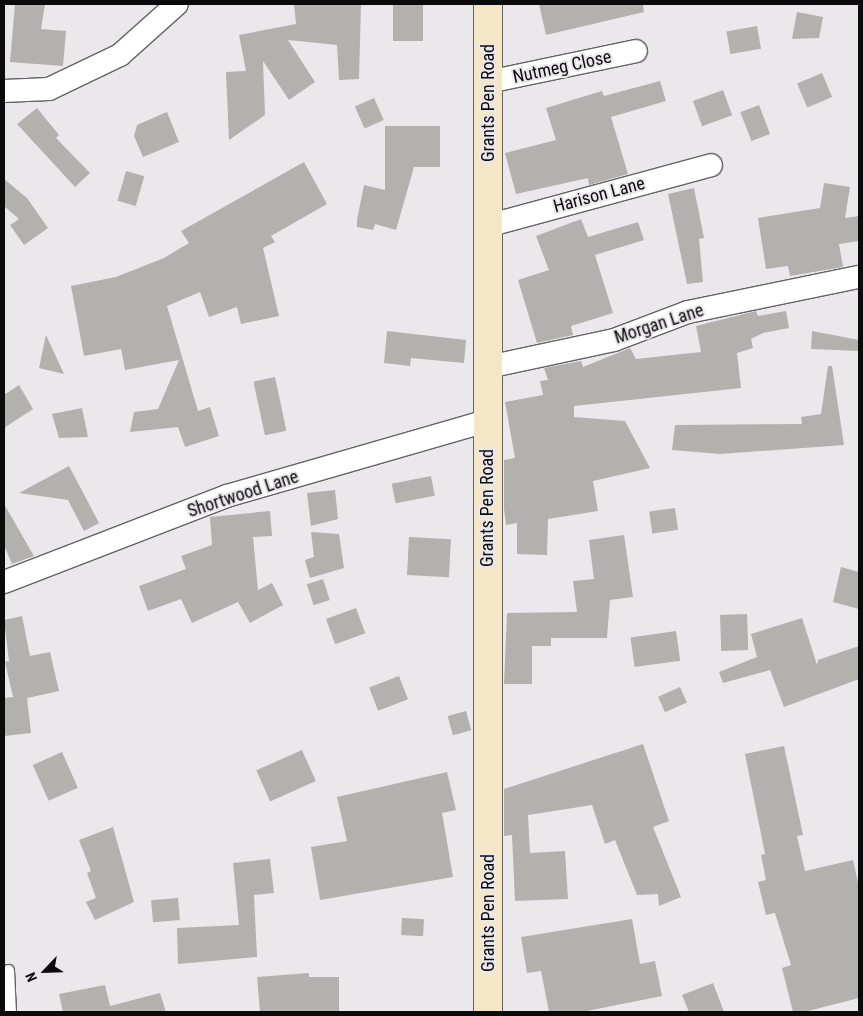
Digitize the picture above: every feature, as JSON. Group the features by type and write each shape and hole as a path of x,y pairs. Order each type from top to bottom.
{"main road":[{"name":"Grants Pen Road","path":"488,4 488,1012"}],"street":[{"path":"4,91 50,89 120,54 177,4"},
{"name":"Nutmeg Close","path":"488,82 636,51"},
{"name":"Harison Lane","path":"487,226 711,165"},
{"name":"Morgan Lane","path":"488,367 614,340 688,312 859,276"},
{"name":"Shortwood Lane","path":"4,582 227,496 487,422"}],"lane":[{"path":"8,970 10,1012"}],"building":[{"path":"15,4 45,4 41,29 66,31 63,66 10,62"},
{"path":"294,4 361,4 359,79 339,80 337,45 288,40 315,82 289,100 263,61 265,115 229,140 226,72 246,71 239,35 296,24"},
{"path":"393,4 423,4 423,41 393,41"},
{"path":"539,4 643,4 644,12 546,35"},
{"path":"797,12 823,17 819,38 792,39"},
{"path":"757,26 761,49 730,54 726,31"},
{"path":"822,73 832,97 807,107 797,84"},
{"path":"660,81 666,101 611,117 628,174 589,185 588,178 516,194 505,153 556,140 546,108 602,91 604,96"},
{"path":"723,90 732,115 702,126 693,101"},
{"path":"374,98 384,120 365,128 355,107"},
{"path":"759,105 770,134 751,141 740,112"},
{"path":"37,108 59,135 56,138 90,173 75,187 17,124"},
{"path":"167,112 179,142 143,157 134,136 137,125"},
{"path":"385,126 440,126 440,167 414,167 396,230 375,224 373,230 357,227 364,185 385,190"},
{"path":"304,162 327,204 271,236 275,242 263,248 279,316 241,324 237,307 209,317 200,292 167,306 198,411 210,407 219,436 185,447 178,427 130,432 134,412 158,409 179,360 125,370 121,349 84,356 71,286 116,277 164,258 189,243 181,231"},
{"path":"126,171 144,176 136,206 117,201"},
{"path":"4,179 27,198 48,228 24,245 10,225 19,219 4,206"},
{"path":"824,183 850,187 845,218 859,216 859,241 839,244 843,267 790,276 788,266 766,269 758,218 820,208"},
{"path":"694,188 704,238 699,239 703,282 687,284 668,194"},
{"path":"581,219 588,237 638,222 644,240 595,255 613,313 571,326 573,335 537,343 518,280 549,270 536,236"},
{"path":"756,311 758,316 786,311 789,328 763,333 751,339 753,348 737,353 741,388 574,406 574,417 625,421 650,468 593,481 598,511 548,519 547,555 517,554 517,523 506,525 504,509 504,460 515,458 505,402 543,395 540,381 548,380 544,368 581,361 583,367 630,348 636,359 701,352 696,326"},
{"path":"387,331 466,340 464,363 411,358 410,366 384,363"},
{"path":"812,331 859,340 859,351 811,349"},
{"path":"46,335 64,374 39,368"},
{"path":"828,366 832,366 844,445 720,454 672,450 675,425 802,424 801,417 821,414"},
{"path":"275,377 286,431 265,435 253,382"},
{"path":"19,385 33,409 4,428 4,395"},
{"path":"82,408 88,437 59,438 52,414"},
{"path":"69,466 99,523 84,531 68,500 19,493"},
{"path":"431,476 435,496 396,503 392,484"},
{"path":"335,490 338,519 311,526 307,493"},
{"path":"4,504 34,556 12,564 4,545"},
{"path":"675,508 678,530 652,533 649,512"},
{"path":"270,511 272,536 253,537 258,590 272,583 283,605 250,623 238,602 192,623 181,599 148,611 139,586 186,569 181,556 212,545 210,517"},
{"path":"311,532 339,534 344,568 310,578 305,560 314,557"},
{"path":"624,535 633,597 610,600 607,638 551,638 551,646 532,646 532,684 504,684 507,613 577,612 573,581 594,579 589,540"},
{"path":"409,537 451,539 449,577 407,575"},
{"path":"841,567 859,572 859,609 833,602"},
{"path":"323,579 330,600 314,605 307,584"},
{"path":"356,608 365,633 335,644 326,619"},
{"path":"747,614 748,650 721,651 720,615"},
{"path":"22,616 30,656 50,652 59,691 27,698 31,733 4,736 4,698 13,697 5,662 9,661 4,620"},
{"path":"802,618 817,665 818,660 859,646 859,679 784,707 770,670 723,683 719,672 757,657 751,634"},
{"path":"676,631 680,661 635,667 630,637"},
{"path":"399,676 408,699 378,711 369,687"},
{"path":"680,687 687,703 665,712 658,697"},
{"path":"466,711 471,730 453,735 448,716"},
{"path":"643,744 669,821 653,827 681,897 659,906 658,894 637,895 615,840 605,844 592,805 528,815 530,853 565,851 568,899 515,901 512,835 504,836 504,789"},
{"path":"784,746 803,835 797,836 805,871 853,860 859,887 859,998 804,1012 793,1012 782,968 791,965 775,913 766,915 758,882 766,880 761,855 765,854 745,754"},
{"path":"302,750 316,781 270,801 256,770"},
{"path":"62,752 78,788 49,801 33,765"},
{"path":"447,772 456,810 442,813 453,877 320,900 311,847 347,841 337,797"},
{"path":"113,827 134,902 95,920 86,902 96,898 87,873 91,871 79,840"},
{"path":"270,859 274,893 254,895 257,957 178,964 177,928 239,925 233,863"},
{"path":"178,898 180,920 153,922 151,900"},
{"path":"402,918 424,919 423,936 401,935"},
{"path":"632,919 640,964 655,961 662,996 582,1012 549,1012 541,971 527,973 521,937"},
{"path":"309,973 309,977 339,977 339,1012 260,1012 257,977"},
{"path":"713,983 724,1012 689,1012 682,995"},
{"path":"105,985 110,1006 160,993 166,1012 63,1012 59,994"}]}
